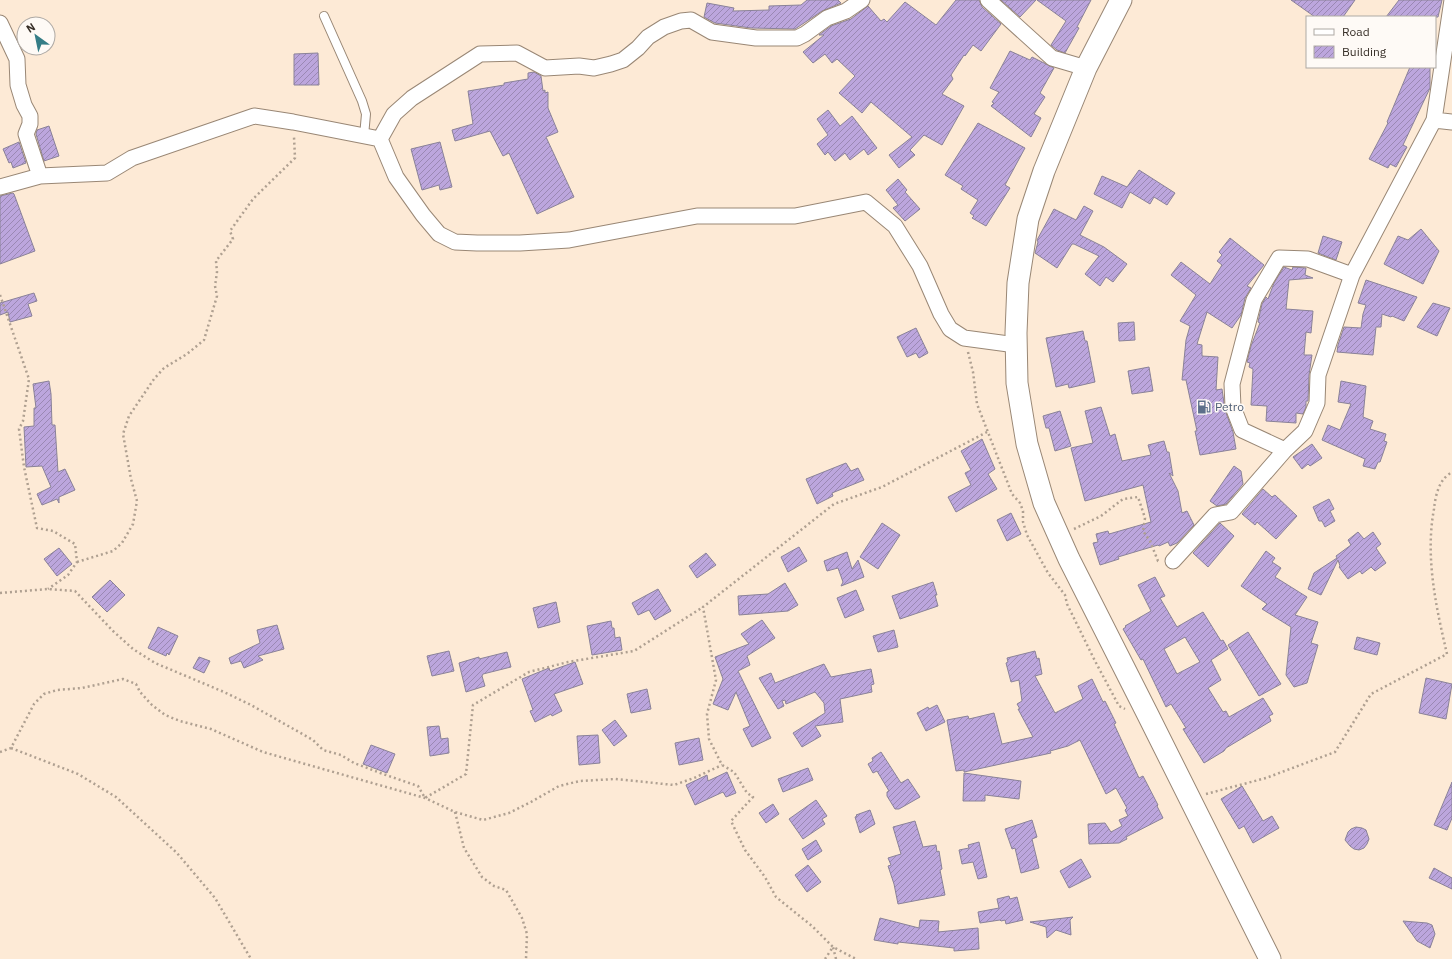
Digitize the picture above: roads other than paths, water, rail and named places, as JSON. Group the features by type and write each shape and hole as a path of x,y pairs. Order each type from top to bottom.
{"main road":[{"path":"1121,0 1086,68 1044,171 1028,219 1018,283 1016,345 1017,383 1027,444 1044,503 1069,559 1270,959"}],"street":[{"path":"380,139 394,114 412,98 480,54 517,53 545,68 579,66 594,68 623,60 638,48 648,37 664,27 681,21 691,20 712,32 756,38 797,38 827,18 846,11 862,0"},
{"path":"988,0 1052,58 1086,68"},
{"path":"1173,561 1215,514 1231,512 1285,450 1305,431 1317,403 1318,375 1352,275 1434,120 1452,0"},
{"path":"0,23 17,59 18,85 24,105 30,116 30,124 26,134 40,176"},
{"path":"0,187 40,176 107,173 132,158 254,116 380,139"},
{"path":"1434,120 1452,122"},
{"path":"380,139 396,177 423,215 439,234 455,242 520,243 569,240 697,216 795,216 866,202 895,226 920,266 941,314 950,329 964,338 1016,345"},
{"path":"1285,450 1242,430 1233,407 1232,384 1254,300 1279,258 1308,259 1352,275"}],"lane":[{"path":"324,16 362,101 366,114 364,136"}],"place":[{"name":"Petro","path":"1204,407"}]}
